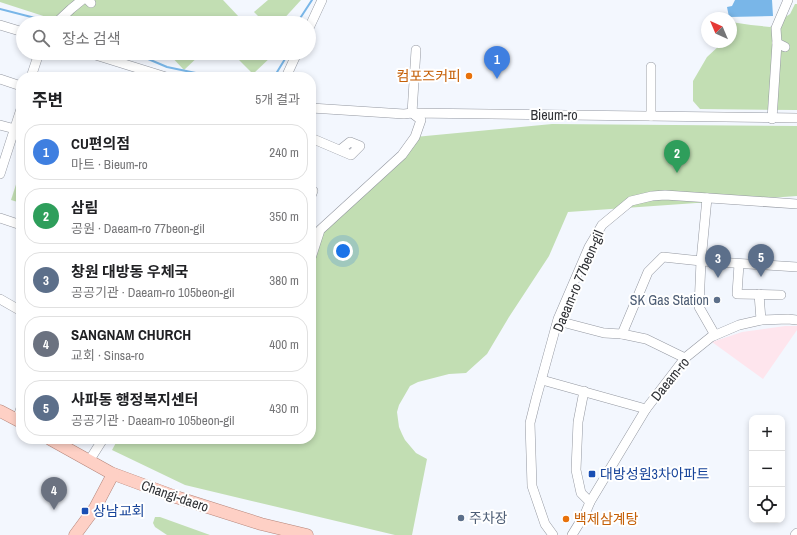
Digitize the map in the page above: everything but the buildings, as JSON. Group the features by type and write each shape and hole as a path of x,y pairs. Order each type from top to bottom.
{"main road":[{"path":"0,411 16,419"},
{"name":"Changi-daero","path":"59,444 113,474 176,498 261,524 306,535"},
{"path":"75,535 95,508 113,474"}],"street":[{"path":"315,16 322,0"},
{"path":"772,119 777,42 776,28 788,0"},
{"path":"63,16 70,9 87,1"},
{"path":"0,25 16,30"},
{"path":"777,42 785,47"},
{"path":"316,242 320,230 402,155 415,137 421,120 412,113 416,50"},
{"path":"33,72 37,60"},
{"path":"111,60 150,72"},
{"path":"288,72 294,60"},
{"path":"651,68 651,116"},
{"path":"0,79 16,84"},
{"name":"Bieum-ro","path":"316,108 404,114 651,116 772,119 797,118"},
{"path":"0,172 16,123"},
{"path":"0,125 14,129"},
{"path":"316,140 340,150"},
{"name":"Daeam-ro 77beon-gil","path":"553,535 545,524 532,486 530,423 558,322 589,247 602,225 631,201 652,196 665,195 797,204"},
{"path":"706,198 699,307 715,335"},
{"path":"0,218 16,223"},
{"path":"622,334 648,272 663,257 739,264 797,267"},
{"path":"739,264 737,294 781,295"},
{"path":"759,294 761,320"},
{"path":"0,299 16,307"},
{"name":"Daeam-ro","path":"572,535 646,409 685,358 711,337 738,325 761,320 797,320"},
{"path":"558,322 604,333 622,334 646,339 685,358"},
{"path":"542,380 646,409"},
{"path":"584,391 578,422 576,470 581,493 590,502"},
{"path":"89,461 100,444"}],"shaded area":[{"path":"785,326 797,326 797,330 763,379 712,342 742,332"}],"green space":[{"path":"0,0 223,0 238,16 43,16 0,2"},
{"path":"268,0 301,0 286,16 258,16 254,12"},
{"path":"795,4 797,4 797,110 700,109 693,101 693,81 707,57 717,48 737,48 737,23 770,27 790,14"},
{"path":"175,60 195,60 184,70"},
{"path":"239,60 268,60 255,72 251,72"},
{"path":"552,124 797,126 797,196 568,212 549,256 487,354 466,373 449,374 418,382 410,386 399,405 397,412 399,427 405,440 416,453 427,459 412,535 395,535 185,485 112,450 115,444 316,444 316,242 320,230 415,137"},
{"path":"16,184 16,202 11,200"},
{"path":"155,517 160,517 210,535 167,535 155,527 153,523"}],"water":[{"path":"735,0 772,0 773,16 737,17 737,12 728,12 727,7 732,6"}],"waterway":[{"path":"302,16 312,0"},
{"path":"0,9 27,16"},
{"path":"150,60 167,67 191,72"},
{"path":"277,72 284,60"}],"place":[{"name":"컴포즈커피","path":"469,76"},
{"name":"CU편의점","path":"497,79"},
{"name":"삼림","path":"677,173"},
{"name":"사파동 행정복지센터","path":"761,277"},
{"name":"창원 대방동 우체국","path":"718,278"},
{"name":"SK Gas Station","path":"717,300"},
{"name":"대방성원3차아파트","path":"592,474"},
{"name":"SANGNAM CHURCH","path":"54,510"},
{"name":"상남교회","path":"85,511"},
{"name":"주차장","path":"461,518"},
{"name":"백제삼계탕","path":"566,519"}]}
